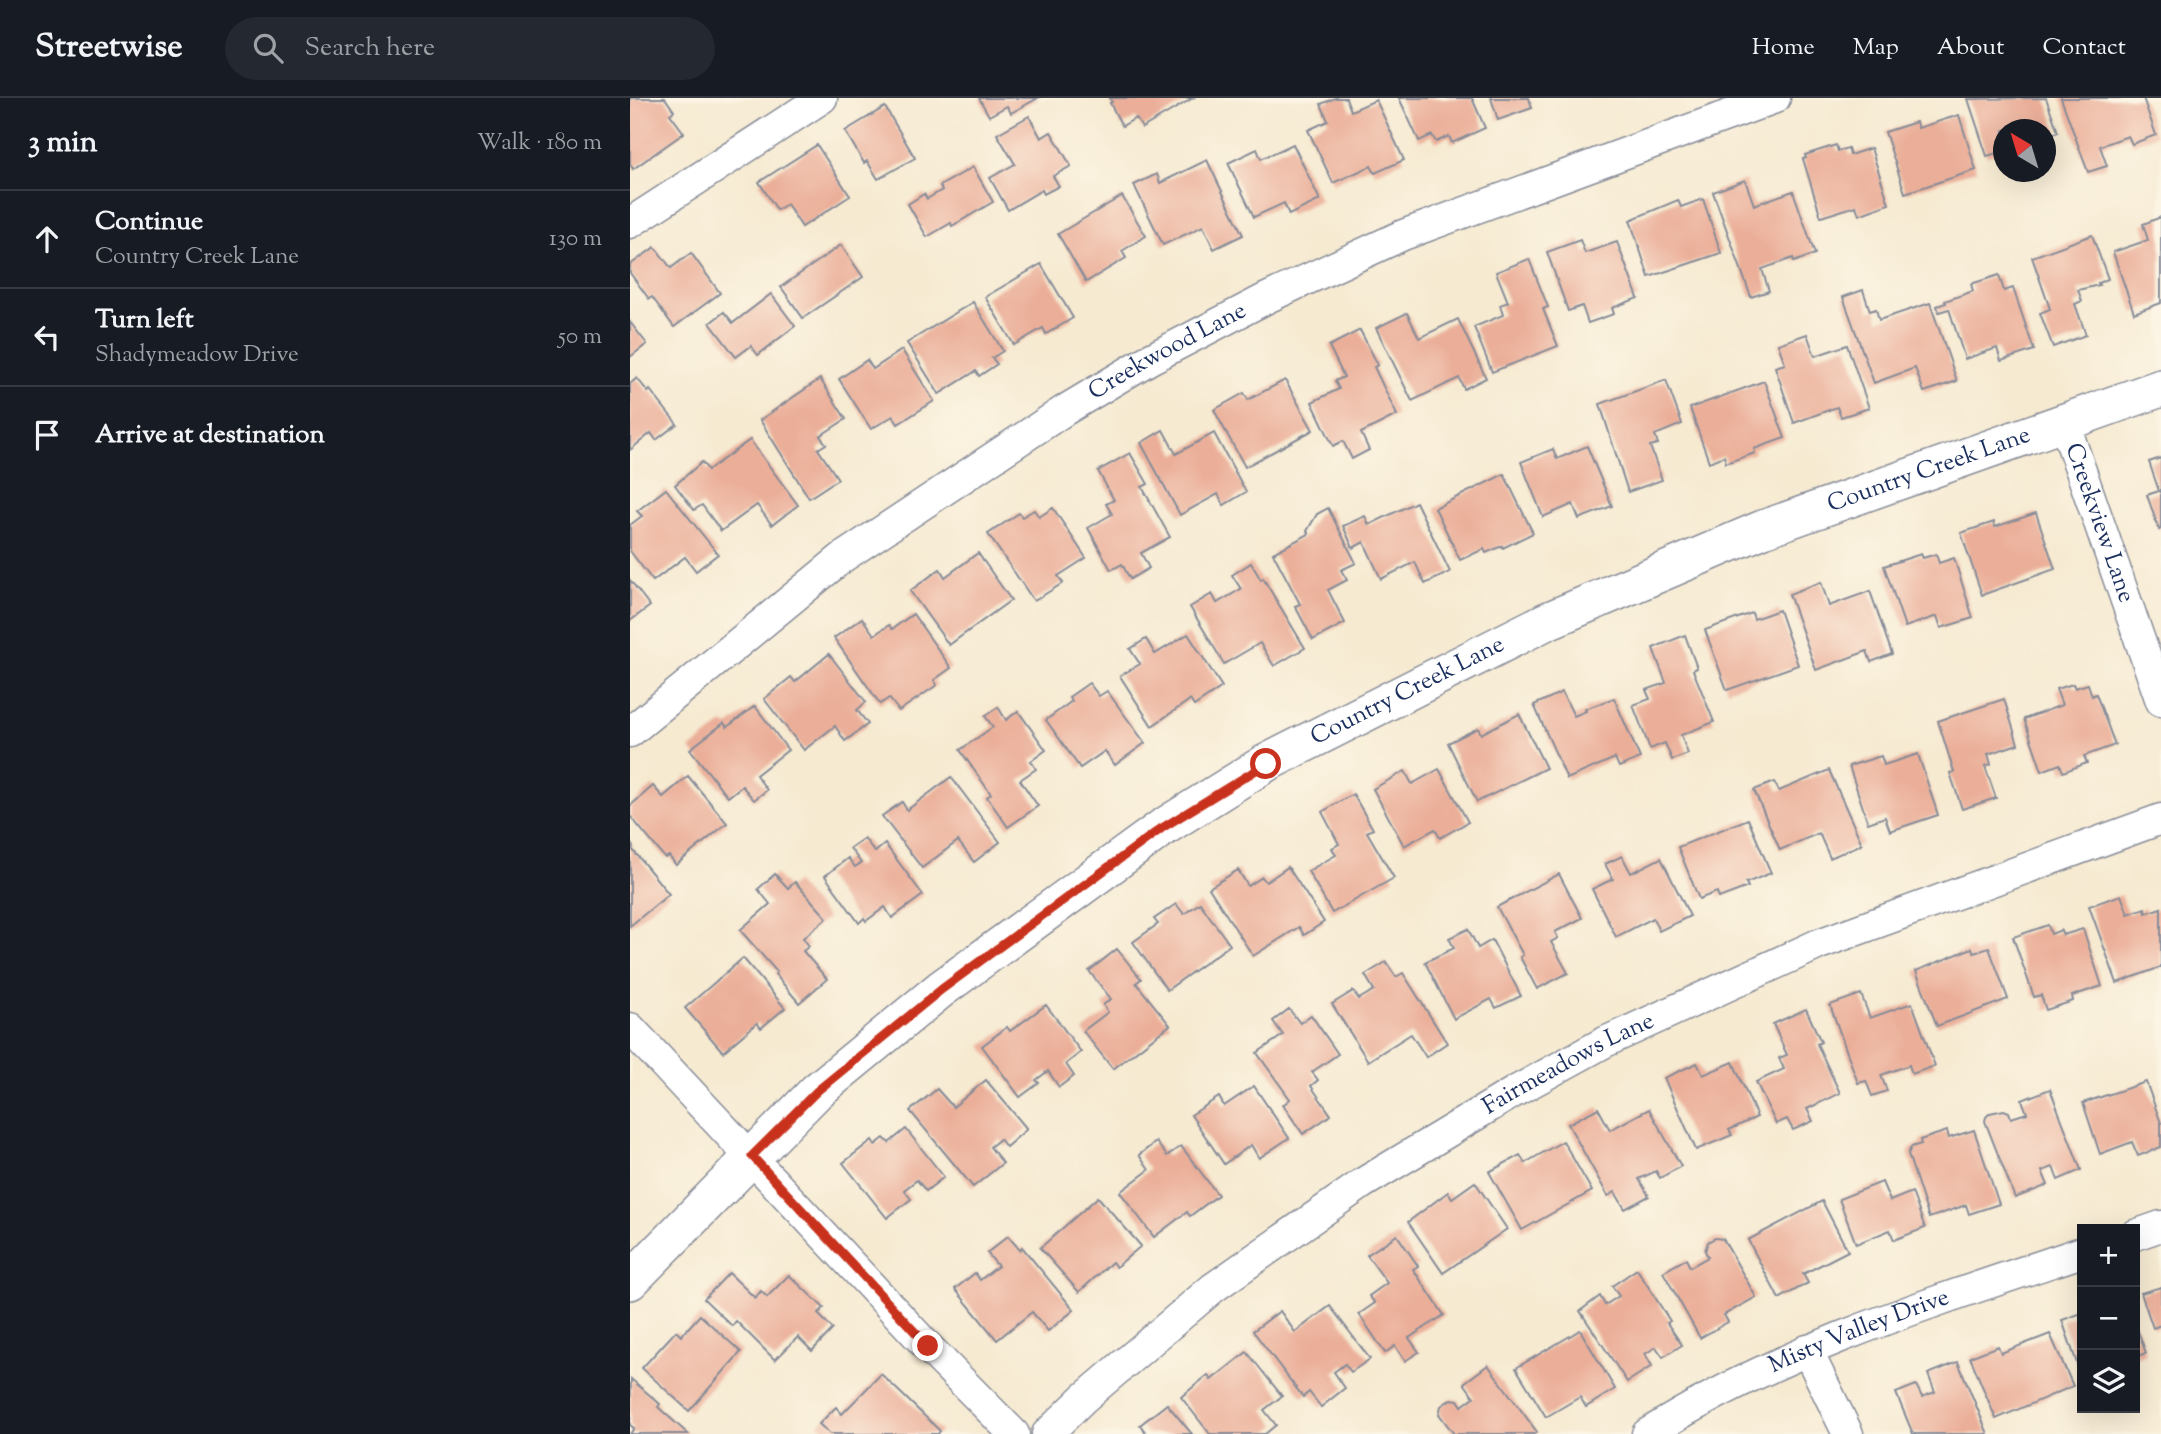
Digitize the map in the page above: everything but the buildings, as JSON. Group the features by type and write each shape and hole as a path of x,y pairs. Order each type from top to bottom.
{"street":[{"path":"630,223 822,98"},
{"name":"Creekwood Lane","path":"630,732 843,556 1065,410 1150,359 1267,298 1403,235 1775,98"},
{"name":"Country Creek Lane","path":"630,1281 817,1091 942,989 1162,828 1266,764 1545,622 1763,529 2161,388"},
{"name":"Creekview Lane","path":"2064,422 2161,701"},
{"name":"Fairmeadows Lane","path":"1047,1434 1084,1398 1213,1288 1363,1183 1525,1086 1605,1042 1819,944 2161,819"},
{"path":"630,1028 1014,1434"},
{"path":"2140,1233 2161,1226"},
{"name":"Misty Valley Drive","path":"1647,1434 1751,1374 1807,1350 1936,1300 2077,1254"},
{"path":"1807,1350 1848,1434"}],"route":[{"path":"928,1346 752,1156 817,1091 942,989 1162,828 1266,764"}]}
